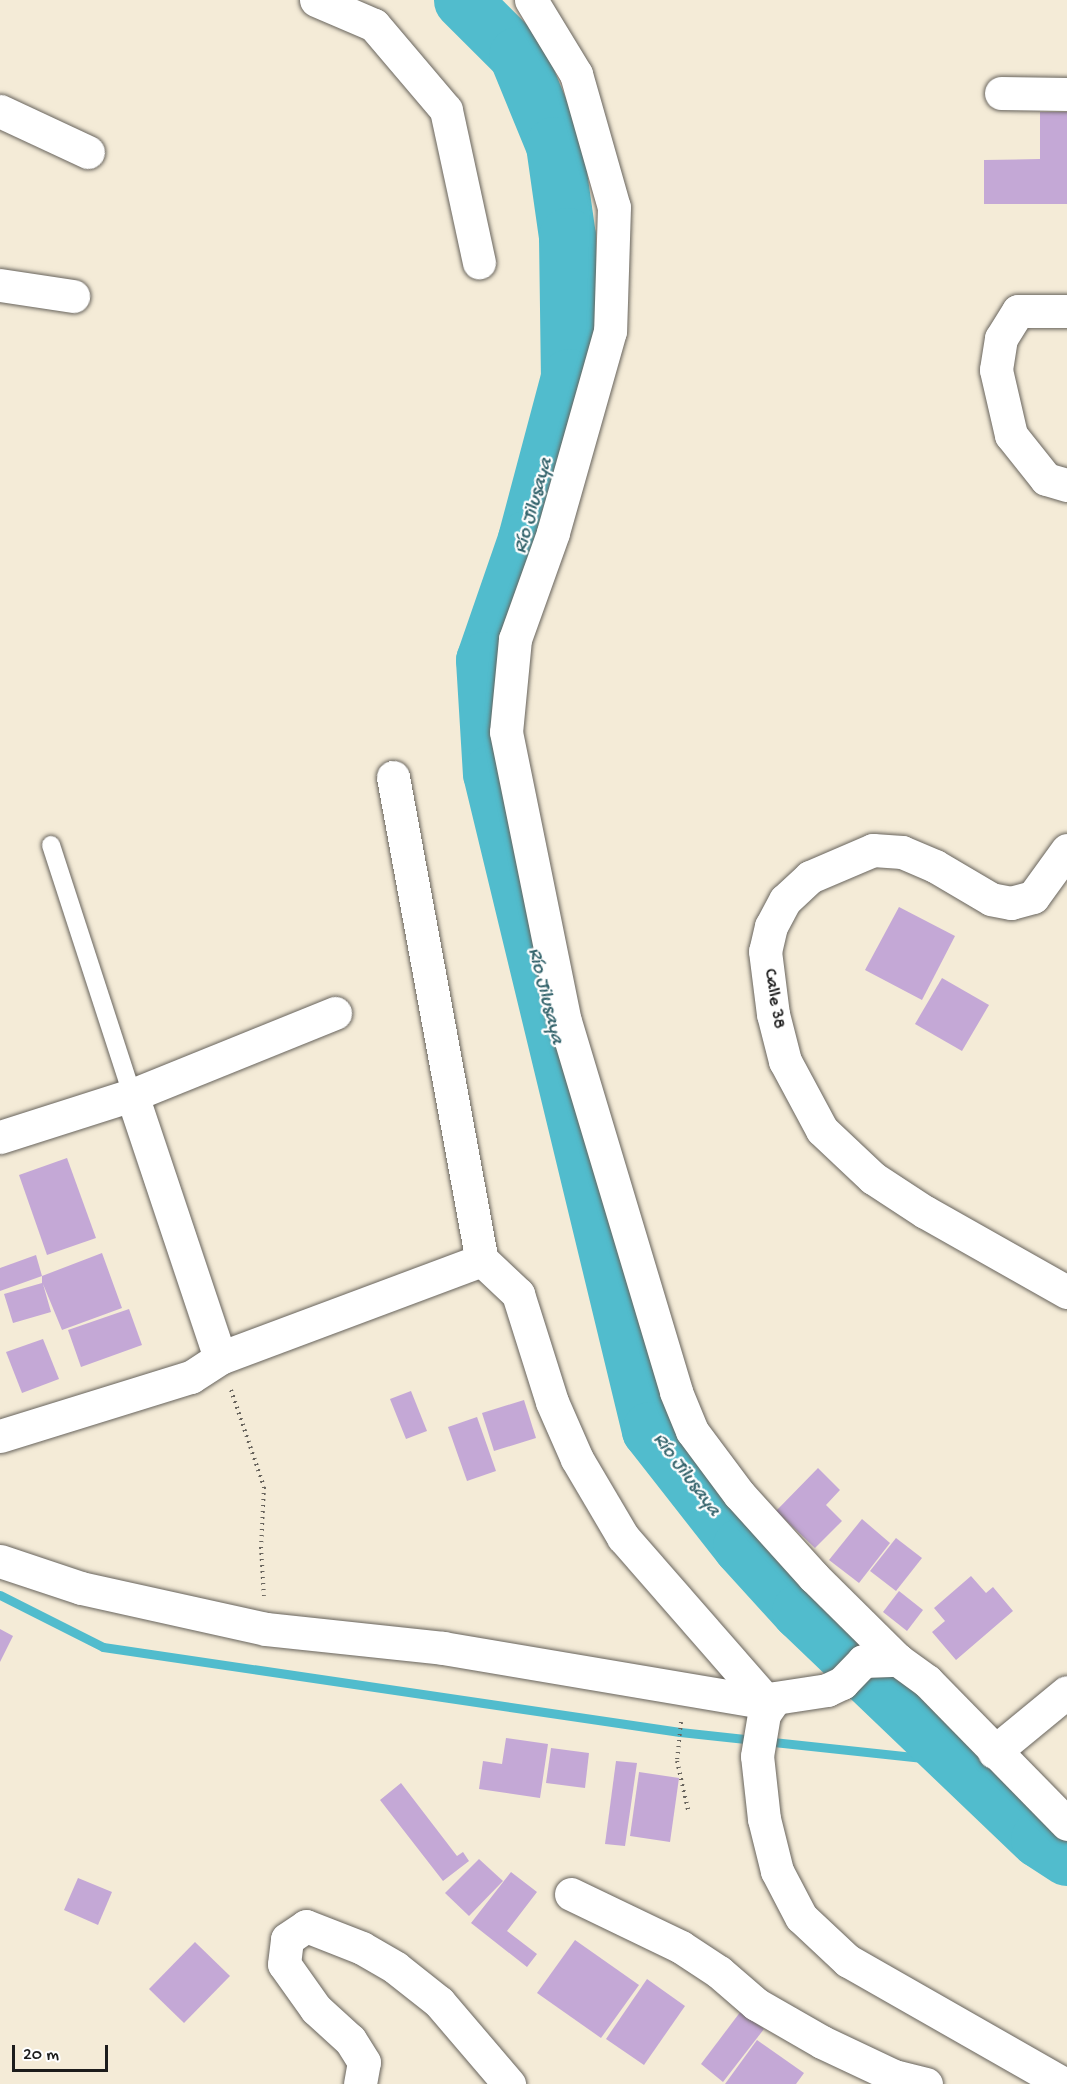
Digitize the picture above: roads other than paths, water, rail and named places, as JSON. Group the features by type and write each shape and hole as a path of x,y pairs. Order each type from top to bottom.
{"street":[{"path":"316,0 374,25 446,110 479,262"},
{"path":"531,0 576,74 614,207 610,331 553,533 515,639 506,732 565,1021 676,1392 692,1431 739,1494 814,1577 898,1660 927,1681 1067,1824"},
{"path":"1001,93 1067,94"},
{"path":"0,111 88,152"},
{"path":"0,285 73,296"},
{"path":"1067,311 1018,311 1001,338 996,370 1011,435 1047,479 1067,485"},
{"path":"393,777 482,1260 518,1294 564,1430 623,1537 762,1730"},
{"name":"Calle 38","path":"1067,850 1033,897 1011,903 991,899 935,866 902,852 873,850 810,877 785,900 771,926 765,951 773,1014 785,1061 803,1100 822,1130 873,1178 925,1212 1067,1292"},
{"path":"0,1137 132,1095 335,1013"},
{"path":"132,1095 220,1358"},
{"path":"0,1436 191,1377 220,1358 482,1260"},
{"path":"0,1561 81,1588 266,1629 443,1648 762,1730"},
{"path":"898,1660 853,1672 827,1690 775,1698 762,1730 764,1819 777,1871 801,1917 848,1961 1064,2084"},
{"path":"994,1752 1067,1692"},
{"path":"571,1894 681,1947 719,1972 756,2004 822,2042 894,2076 926,2084"},
{"path":"360,2084 363,2062 350,2040 316,2009 284,1964 287,1940 306,1926 362,1948 396,1968 439,2002 509,2084"}],"lane":[{"path":"51,845 132,1095"}],"waterway":[{"name":"Río Jilusaya","path":"462,0 517,55 554,145 567,236 569,377 526,539 484,660 491,773 650,1430 741,1546 800,1611 1039,1839 1067,1857"},
{"path":"0,1595 103,1647 680,1732 962,1762"}]}
